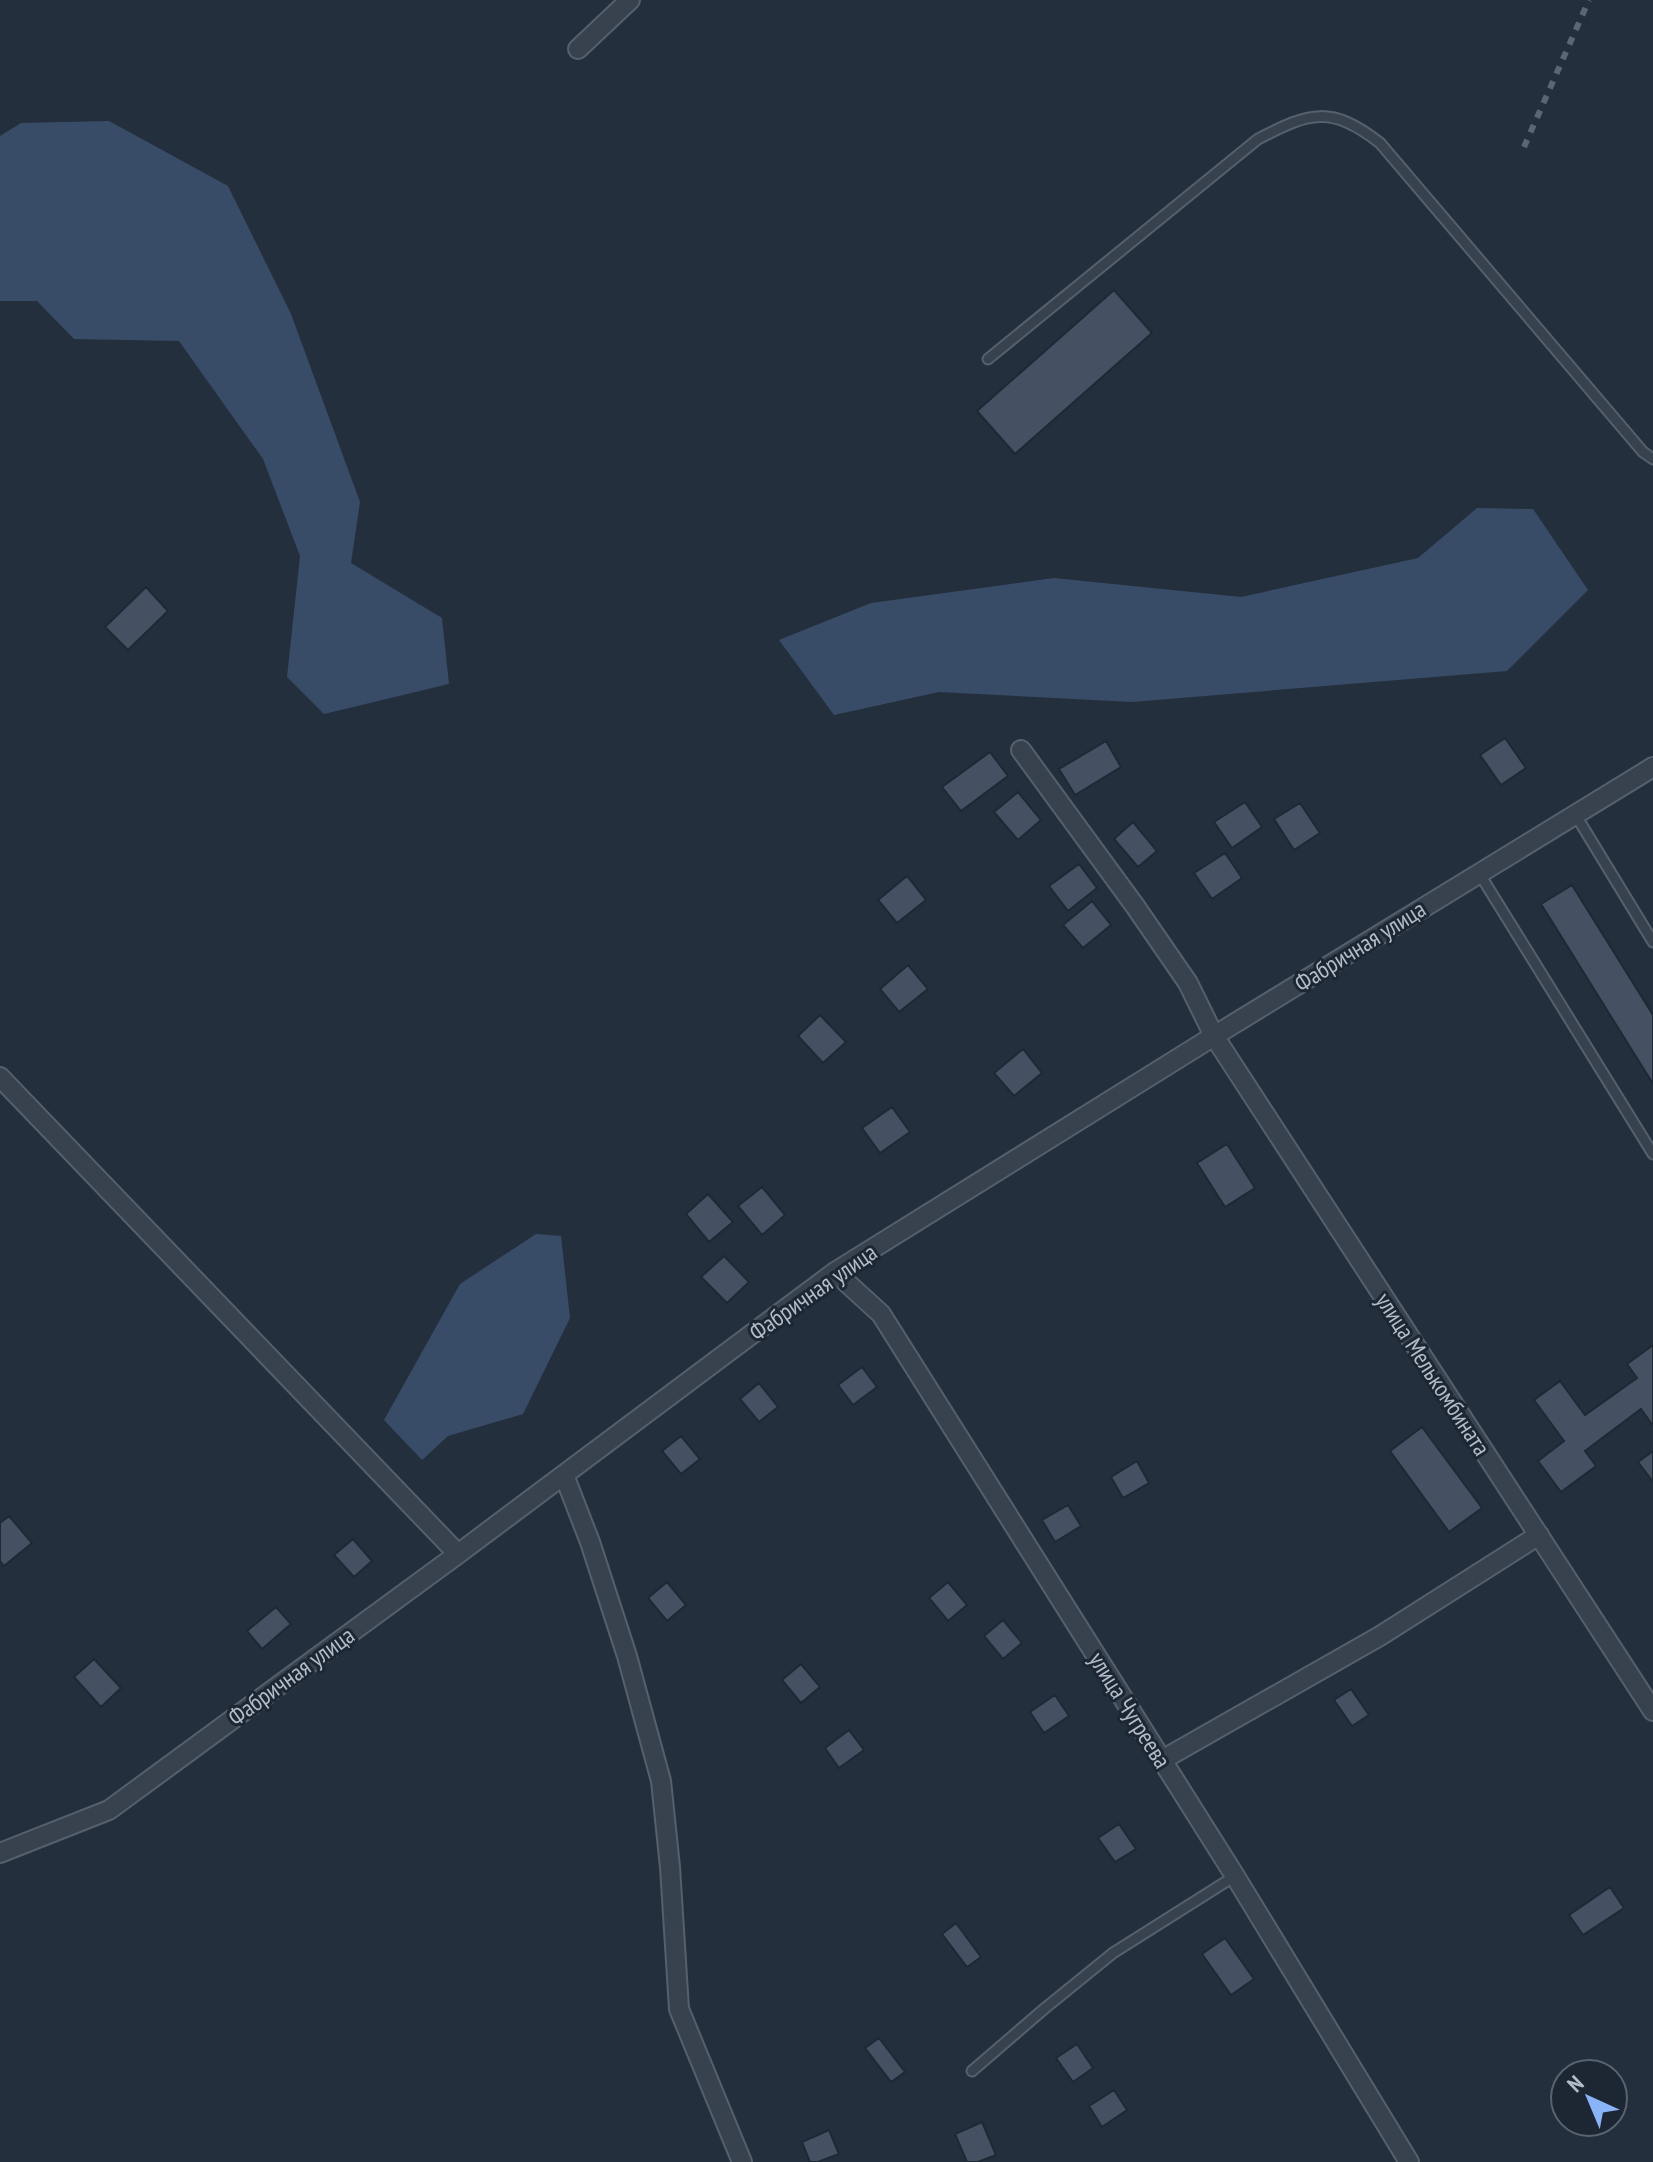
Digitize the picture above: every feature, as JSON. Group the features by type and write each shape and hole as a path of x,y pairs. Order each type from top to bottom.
{"street":[{"path":"578,49 630,0"},
{"name":"улица Мелькомбината","path":"1021,750 1188,983 1214,1036 1653,1711"},
{"name":"Фабричная улица","path":"0,1853 109,1810 835,1272 1653,767"},
{"path":"0,1077 458,1554"},
{"name":"улица Чугреева","path":"835,1272 881,1314 1235,1876 1409,2162"},
{"path":"564,1475 590,1542 627,1656 661,1781 679,2009 742,2162"},
{"path":"1162,1760 1380,1636 1539,1535"}],"lane":[{"path":"988,359 1258,139 1292,122 1315,117 1341,118 1359,126 1380,143 1633,440 1653,459"},
{"path":"1575,814 1653,942"},
{"path":"1479,873 1653,1154"},
{"path":"972,2071 1113,1953 1235,1876"}],"water":[{"path":"109,121 228,186 291,314 360,502 351,563 442,618 449,684 324,714 287,677 300,556 263,459 179,341 74,339 37,301 0,301 0,136 21,123"},
{"path":"1477,508 1533,509 1588,590 1507,671 1132,702 939,692 834,715 779,640 871,603 1054,578 1241,597 1418,558"},
{"path":"536,1234 561,1236 570,1318 523,1414 448,1436 422,1460 384,1420 460,1284"}],"building":[{"path":"1114,290 1152,333 1015,454 977,411"},
{"path":"146,587 168,611 128,650 105,627"},
{"path":"1505,738 1526,768 1501,785 1480,755"},
{"path":"1106,741 1121,767 1075,795 1059,769"},
{"path":"990,752 1008,776 961,811 942,787"},
{"path":"1018,792 1041,820 1018,840 994,812"},
{"path":"1245,802 1262,827 1232,848 1214,822"},
{"path":"1300,803 1320,833 1294,850 1274,819"},
{"path":"1133,822 1157,851 1138,867 1114,839"},
{"path":"1225,853 1242,878 1212,899 1194,873"},
{"path":"1079,864 1097,888 1068,911 1049,886"},
{"path":"907,876 926,900 897,923 878,900"},
{"path":"1572,885 1653,1015 1653,1084 1541,904"},
{"path":"1092,901 1111,925 1083,948 1063,925"},
{"path":"908,965 928,989 899,1012 880,989"},
{"path":"820,1015 846,1042 823,1063 798,1036"},
{"path":"1023,1049 1042,1073 1014,1096 994,1073"},
{"path":"892,1107 910,1132 880,1153 862,1128"},
{"path":"1227,1144 1255,1188 1225,1207 1197,1163"},
{"path":"762,1187 785,1215 762,1235 738,1206"},
{"path":"708,1194 733,1222 709,1242 686,1214"},
{"path":"724,1256 749,1282 727,1303 701,1277"},
{"path":"1653,1345 1653,1426 1641,1409 1585,1451 1596,1466 1561,1492 1538,1461 1564,1441 1534,1400 1560,1381 1585,1415 1637,1378 1627,1364"},
{"path":"862,1367 877,1387 853,1405 838,1385"},
{"path":"759,1383 778,1407 759,1422 740,1399"},
{"path":"1422,1427 1482,1508 1449,1532 1390,1451"},
{"path":"681,1436 700,1459 681,1474 662,1451"},
{"path":"1653,1451 1653,1482 1638,1462"},
{"path":"1137,1461 1149,1483 1123,1498 1111,1477"},
{"path":"1068,1505 1081,1526 1055,1542 1042,1520"},
{"path":"9,1516 32,1543 4,1566 0,1561 0,1523"},
{"path":"353,1539 372,1561 354,1577 334,1555"},
{"path":"667,1582 686,1605 667,1621 648,1598"},
{"path":"948,1582 967,1605 948,1621 929,1598"},
{"path":"276,1607 291,1624 262,1649 247,1631"},
{"path":"1003,1620 1022,1643 1003,1659 984,1636"},
{"path":"94,1659 121,1688 101,1707 74,1677"},
{"path":"801,1664 820,1687 801,1703 782,1680"},
{"path":"1351,1689 1369,1715 1352,1726 1334,1700"},
{"path":"1055,1695 1069,1716 1044,1733 1030,1712"},
{"path":"849,1730 864,1750 839,1768 825,1748"},
{"path":"1119,1824 1136,1849 1115,1862 1098,1838"},
{"path":"1610,1887 1624,1908 1583,1935 1569,1915"},
{"path":"956,1923 981,1957 967,1967 942,1934"},
{"path":"1225,1938 1254,1979 1231,1995 1202,1954"},
{"path":"879,2038 905,2072 891,2082 865,2048"},
{"path":"1077,2044 1093,2068 1073,2082 1056,2058"},
{"path":"1114,2090 1127,2110 1102,2127 1089,2106"},
{"path":"982,2122 996,2155 978,2162 967,2162 955,2134"},
{"path":"829,2130 839,2154 810,2162 802,2142"}],"railway":[{"path":"1524,147 1589,0"}]}
